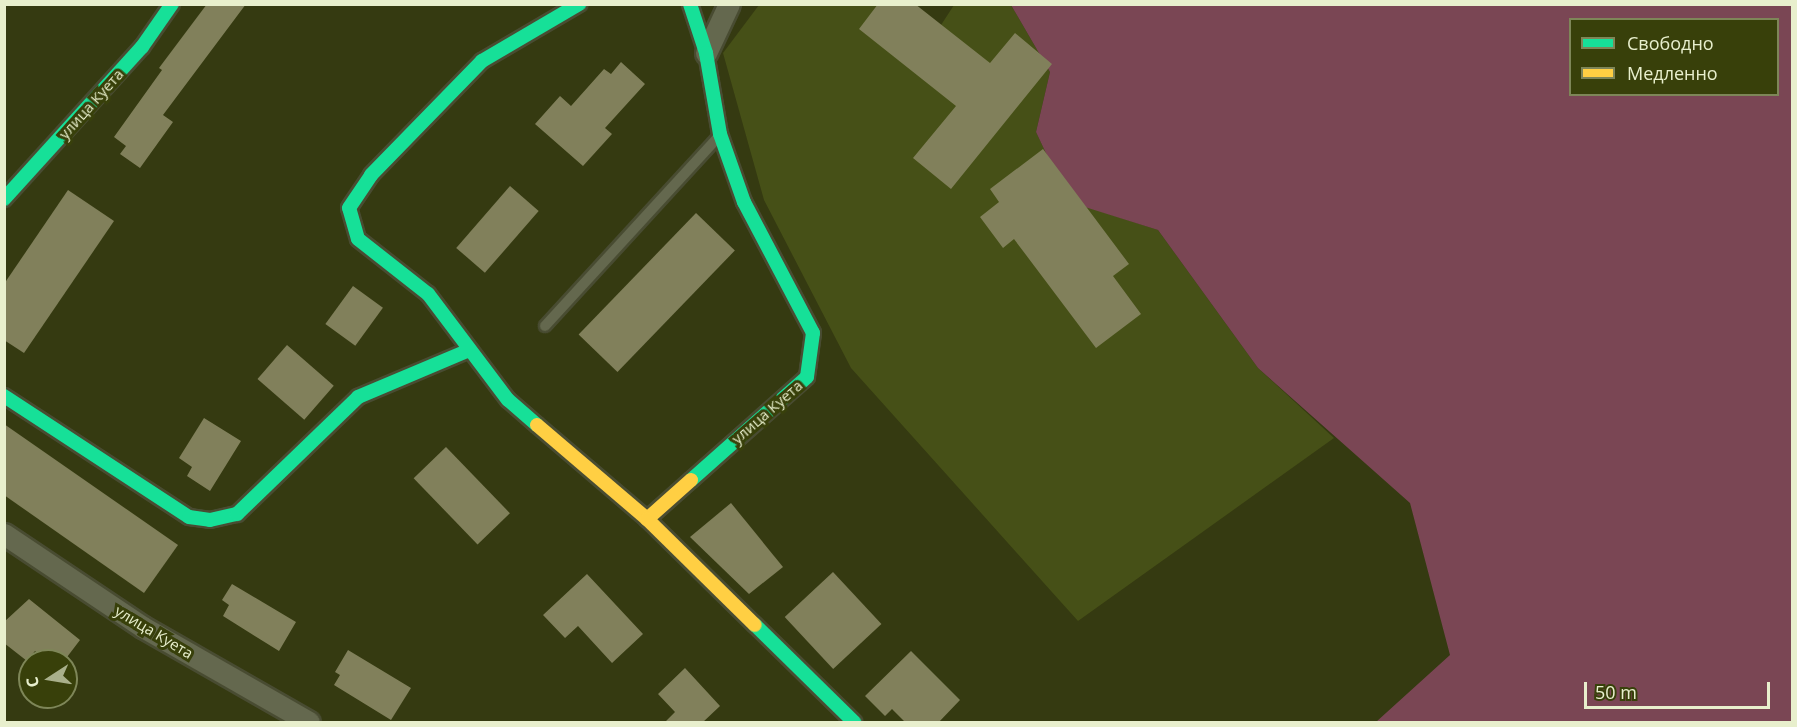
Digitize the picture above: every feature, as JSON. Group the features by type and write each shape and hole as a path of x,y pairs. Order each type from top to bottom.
{"street":[{"name":"улица Куета","path":"4,199 142,47 172,4"},
{"path":"579,4 482,62 371,175 349,208 358,239 429,294 466,351 508,400 647,519 854,723"},
{"name":"улица Куета","path":"647,519 807,377 813,333 744,202 720,134 706,53 690,4"},
{"path":"706,53 729,4"},
{"path":"4,396 189,517 210,520 237,514 358,397 466,351"},
{"name":"улица Куета","path":"4,534 143,627 309,723"}],"lane":[{"path":"545,326 720,134"}],"shaded area":[{"path":"759,5 882,5 930,42 954,5 1011,5 1050,72 1036,132 1069,201 1158,230 1258,368 1334,438 1078,621 851,368 764,200 723,53"},
{"path":"1011,5 1792,5 1792,722 1376,722 1450,655 1410,503 1258,368 1158,230 1069,202 1036,132 1050,72"}],"building":[{"path":"207,4 246,4 163,115 173,122 140,168 120,154 126,146 114,137 162,70 159,68"},
{"path":"878,4 915,4 990,63 1015,33 1052,64 951,189 913,158 956,106 859,29"},
{"path":"621,62 645,84 605,128 612,134 583,166 535,124 560,96 571,106 604,69 611,74"},
{"path":"1043,149 1129,264 1113,276 1141,314 1096,348 1014,239 1003,248 980,217 999,202 990,189"},
{"path":"510,186 539,211 485,273 456,248"},
{"path":"68,190 114,221 24,353 4,340 4,284"},
{"path":"696,213 735,251 617,372 579,335"},
{"path":"353,286 383,308 355,346 325,324"},
{"path":"287,345 334,386 304,420 257,379"},
{"path":"204,418 241,441 210,491 187,476 192,467 179,458"},
{"path":"4,424 178,545 144,593 4,495"},
{"path":"446,447 510,513 478,544 414,478"},
{"path":"731,503 783,567 749,594 690,537"},
{"path":"833,572 881,624 833,669 785,617"},
{"path":"587,574 643,634 612,663 578,626 565,638 543,615"},
{"path":"232,584 296,622 279,651 223,616 229,605 222,600"},
{"path":"29,599 80,640 73,649 18,649 18,654 4,643 4,622"},
{"path":"348,650 411,688 391,720 334,685 340,675 335,672"},
{"path":"911,651 960,700 938,723 906,723 892,709 885,716 865,696"},
{"path":"685,668 720,706 702,723 664,723 675,712 658,694"}],"traffic: fast":[{"path":"4,199 142,47 172,4"},
{"path":"537,425 508,400 428,294 358,239 349,208 371,175 482,61 579,4"},
{"path":"690,4 706,53 720,134 744,202 813,333 807,377 691,480"},
{"path":"4,396 189,517 210,520 237,514 358,397 467,351"},
{"path":"755,625 854,722"}],"traffic: slow":[{"path":"537,425 647,519"},
{"path":"691,480 647,519 755,625"}]}
